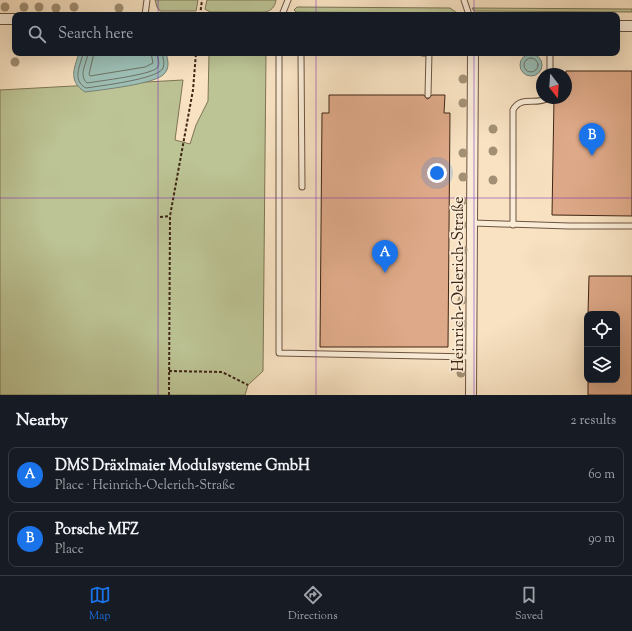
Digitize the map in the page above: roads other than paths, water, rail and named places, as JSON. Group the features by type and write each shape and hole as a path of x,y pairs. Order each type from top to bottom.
{"street":[{"path":"0,19 12,19"},
{"path":"620,26 632,26"},
{"name":"Heinrich-Oelerich-Straße","path":"471,395 473,56"}],"lane":[{"path":"145,12 147,0"},
{"path":"283,12 288,0"},
{"path":"464,0 468,12"},
{"path":"279,56 279,353 472,357"},
{"path":"301,56 302,187"},
{"path":"428,95 429,56"},
{"path":"550,57 550,68"},
{"path":"513,225 513,110 516,104 536,101"},
{"path":"473,223 513,225 632,226"}],"water":[{"path":"78,56 167,56 168,61 166,72 159,78 139,84 85,92 76,84 74,79 74,69"},
{"path":"523,57 539,57 542,65 541,68 536,68 536,74 531,76 523,73 520,65"}],"place":[{"name":"Porsche MFZ","path":"592,156"},
{"name":"DMS Dräxlmaier Modulsysteme GmbH","path":"385,273"}]}
